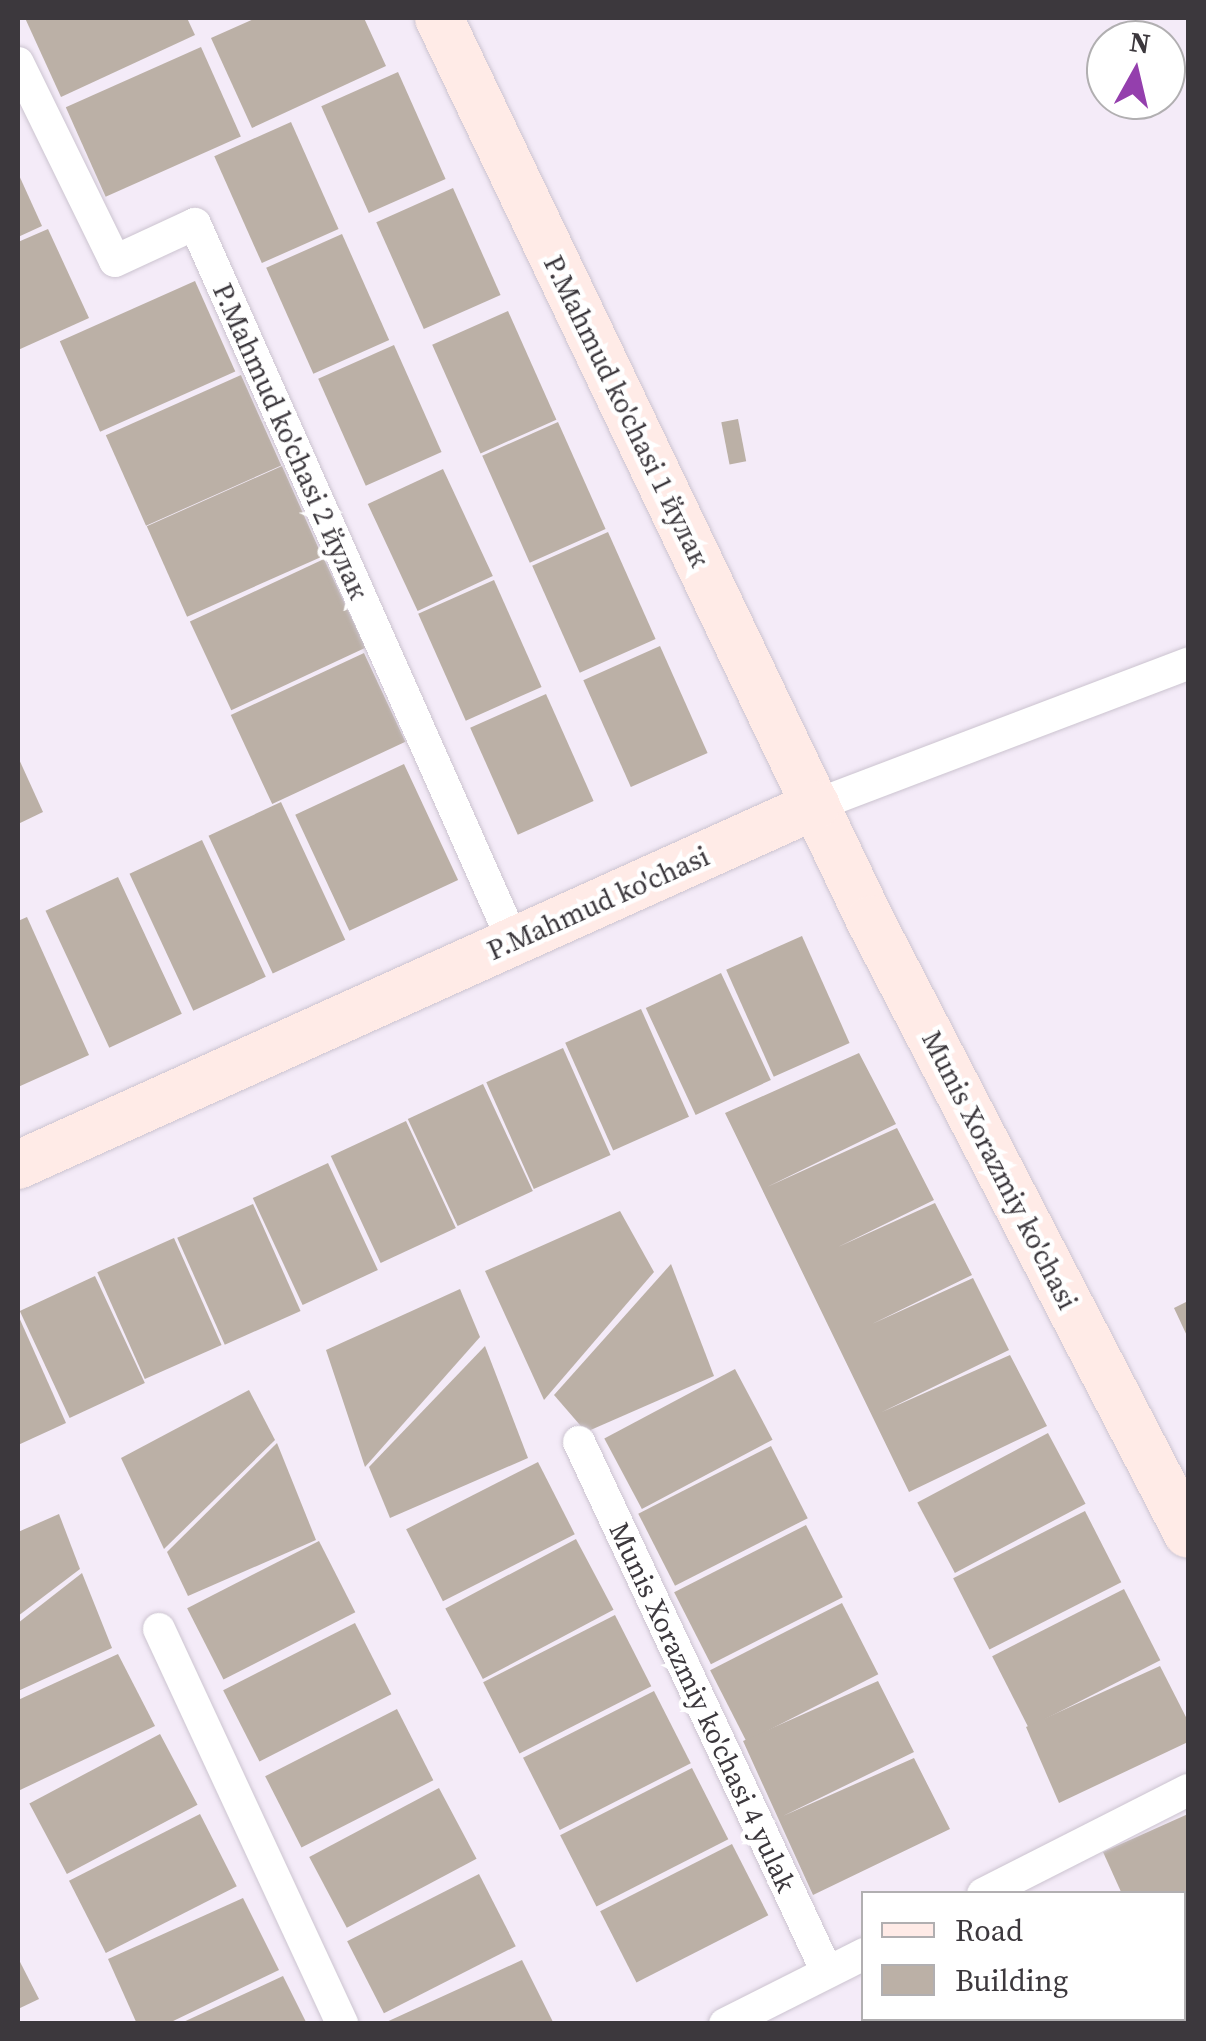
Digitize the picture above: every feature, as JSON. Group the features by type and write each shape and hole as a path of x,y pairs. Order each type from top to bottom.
{"street":[{"name":"P.Mahmud ko'chasi 1 йулак","path":"438,18 816,805"},
{"name":"P.Mahmud ko'chasi 2 йулак","path":"18,63 115,261 195,224 513,940"},
{"name":"P.Mahmud ko'chasi","path":"18,1165 816,805 1188,664"},
{"name":"Munis Xorazmiy ko'chasi","path":"816,805 1188,1534"},
{"name":"Munis Xorazmiy ko'chasi 4 yulak","path":"578,1442 827,1972"},
{"path":"159,1630 342,2024"},
{"path":"989,1891 1188,1790"},
{"path":"724,2024 861,1955"}],"building":[{"path":"25,18 187,18 195,35 61,97"},
{"path":"256,18 364,18 386,66 252,128 211,38"},
{"path":"201,47 241,137 106,197 66,107"},
{"path":"398,72 446,179 369,213 321,106"},
{"path":"291,122 339,229 262,263 214,156"},
{"path":"18,173 42,226 18,237"},
{"path":"453,188 501,295 424,329 376,222"},
{"path":"48,229 89,318 18,350 18,242"},
{"path":"342,234 389,340 313,374 266,268"},
{"path":"195,281 235,371 100,432 60,341"},
{"path":"508,311 556,420 481,453 432,345"},
{"path":"394,345 442,452 366,486 318,379"},
{"path":"241,375 281,465 146,526 106,435"},
{"path":"738,419 746,461 730,464 721,422"},
{"path":"558,422 606,529 530,563 482,456"},
{"path":"282,466 322,556 187,617 147,526"},
{"path":"443,469 493,576 418,611 368,504"},
{"path":"608,532 656,639 580,673 532,566"},
{"path":"324,559 365,648 231,710 190,622"},
{"path":"494,580 542,687 466,721 418,614"},
{"path":"660,646 708,753 631,787 583,680"},
{"path":"364,653 405,742 272,804 231,715"},
{"path":"546,694 594,801 518,835 470,728"},
{"path":"18,757 43,812 18,824"},
{"path":"404,764 458,880 349,931 295,815"},
{"path":"281,802 345,940 273,974 208,836"},
{"path":"202,840 266,977 193,1011 129,874"},
{"path":"118,877 182,1014 109,1048 45,911"},
{"path":"27,917 89,1055 18,1087 18,921"},
{"path":"802,936 850,1043 774,1077 726,970"},
{"path":"721,973 771,1080 696,1115 646,1008"},
{"path":"641,1009 689,1117 613,1151 565,1043"},
{"path":"563,1048 611,1155 534,1189 486,1082"},
{"path":"859,1053 896,1124 767,1187 897,1128 934,1200 838,1247 935,1203 972,1275 872,1324 973,1278 1009,1350 882,1412 1010,1355 1047,1426 909,1492 725,1113"},
{"path":"483,1084 533,1191 458,1226 408,1119"},
{"path":"406,1121 456,1228 381,1263 331,1156"},
{"path":"328,1163 378,1270 303,1305 253,1198"},
{"path":"253,1204 301,1311 225,1345 177,1238"},
{"path":"620,1211 654,1272 544,1400 485,1271"},
{"path":"174,1238 222,1345 145,1379 97,1272"},
{"path":"671,1264 714,1376 586,1432 554,1395"},
{"path":"95,1276 145,1383 70,1418 20,1311"},
{"path":"460,1289 480,1337 365,1467 326,1350"},
{"path":"1188,1301 1188,1338 1174,1308"},
{"path":"18,1315 66,1423 18,1445"},
{"path":"485,1346 528,1458 390,1518 369,1467"},
{"path":"735,1369 773,1440 642,1509 604,1438"},
{"path":"249,1390 275,1440 164,1549 121,1458"},
{"path":"1048,1433 1086,1504 955,1573 917,1502"},
{"path":"277,1443 316,1540 188,1596 167,1552"},
{"path":"771,1446 808,1518 675,1586 638,1514"},
{"path":"538,1462 575,1534 443,1601 406,1529"},
{"path":"1085,1511 1121,1582 989,1649 953,1578"},
{"path":"59,1514 80,1569 18,1616 18,1532"},
{"path":"806,1525 843,1597 711,1664 674,1592"},
{"path":"576,1539 614,1610 483,1679 445,1608"},
{"path":"319,1541 355,1612 223,1679 187,1608"},
{"path":"82,1573 112,1648 18,1691 18,1623"},
{"path":"1124,1589 1160,1660 1028,1727 992,1656"},
{"path":"842,1603 878,1674 746,1741 710,1670"},
{"path":"615,1615 651,1686 519,1753 483,1682"},
{"path":"355,1623 391,1694 259,1761 223,1690"},
{"path":"118,1654 155,1726 18,1791 18,1700"},
{"path":"1160,1666 1188,1721 1188,1742 1059,1803 1026,1727"},
{"path":"878,1681 914,1752 783,1816 914,1758 950,1829 813,1895 743,1741"},
{"path":"654,1691 691,1763 560,1830 523,1758"},
{"path":"397,1709 433,1780 301,1847 265,1776"},
{"path":"160,1734 198,1805 67,1874 29,1803"},
{"path":"692,1768 728,1839 596,1906 560,1835"},
{"path":"439,1788 477,1859 347,1928 309,1857"},
{"path":"200,1814 237,1886 106,1953 69,1881"},
{"path":"1188,1814 1188,1891 1121,1891 1103,1852"},
{"path":"732,1844 768,1915 636,1982 600,1911"},
{"path":"479,1874 516,1946 384,2013 347,1941"},
{"path":"243,1898 279,1970 167,2024 137,2024 108,1959"},
{"path":"1188,1910 1188,1986 1186,1986"},
{"path":"18,1958 39,1999 18,2009"},
{"path":"522,1960 554,2024 382,2024"},
{"path":"283,1976 307,2024 179,2024"}]}
